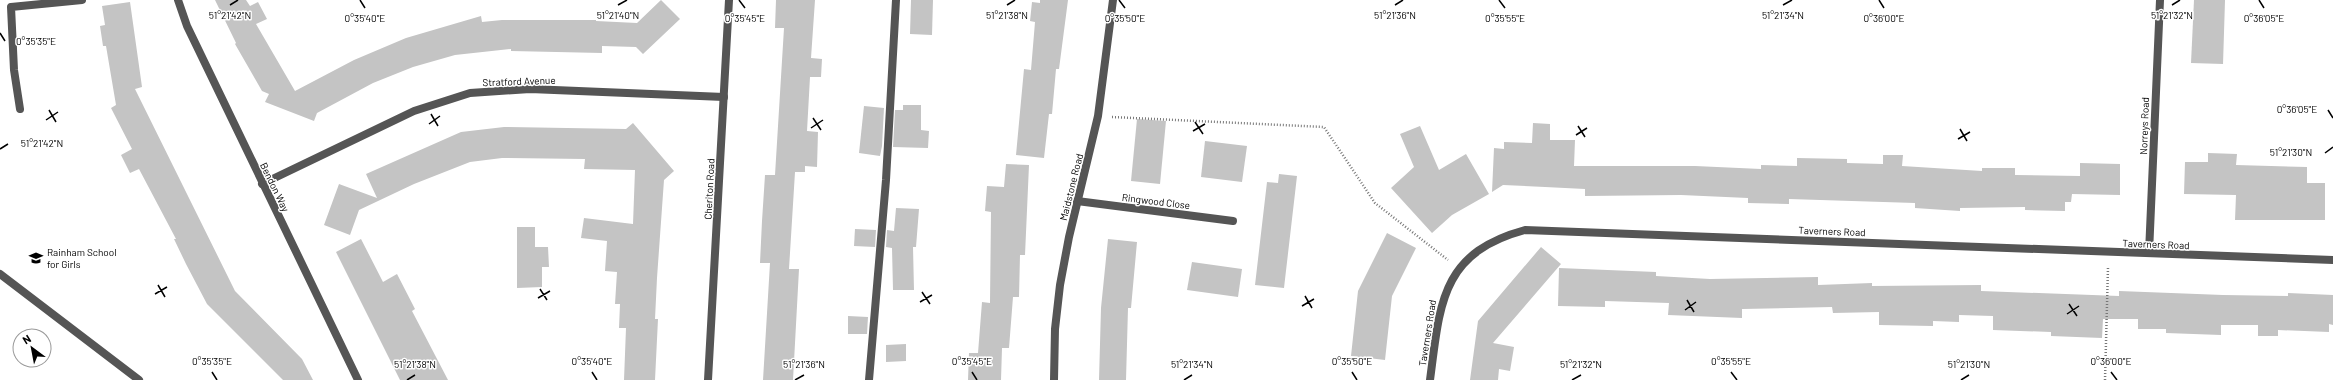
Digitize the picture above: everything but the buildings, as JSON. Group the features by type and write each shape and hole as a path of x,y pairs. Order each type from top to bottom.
{"street":[{"path":"20,109 14,70 11,3 82,0"},
{"name":"Bendon Way","path":"178,0 187,26 358,380"},
{"name":"Cheriton Road","path":"708,380 729,0"},
{"path":"869,380 886,180 896,0"},
{"name":"Maidstone Road","path":"1054,380 1055,330 1059,292 1077,201 1098,116 1113,0"},
{"name":"Norreys Road","path":"2149,253 2160,0"},
{"name":"Stratford Avenue","path":"262,184 414,111 470,93 530,89 724,97"},
{"name":"Ringwood Close","path":"1077,201 1233,221"},
{"name":"Taverners Road","path":"1430,380 1441,302 1459,269 1490,242 1525,230 2333,260"},
{"path":"0,274 139,380"}],"path":[{"path":"1098,116 1324,127 1375,203 1459,269"},
{"path":"2105,380 2108,252"}],"place":[{"name":"Rainham School for Girls","path":"36,258"}]}
